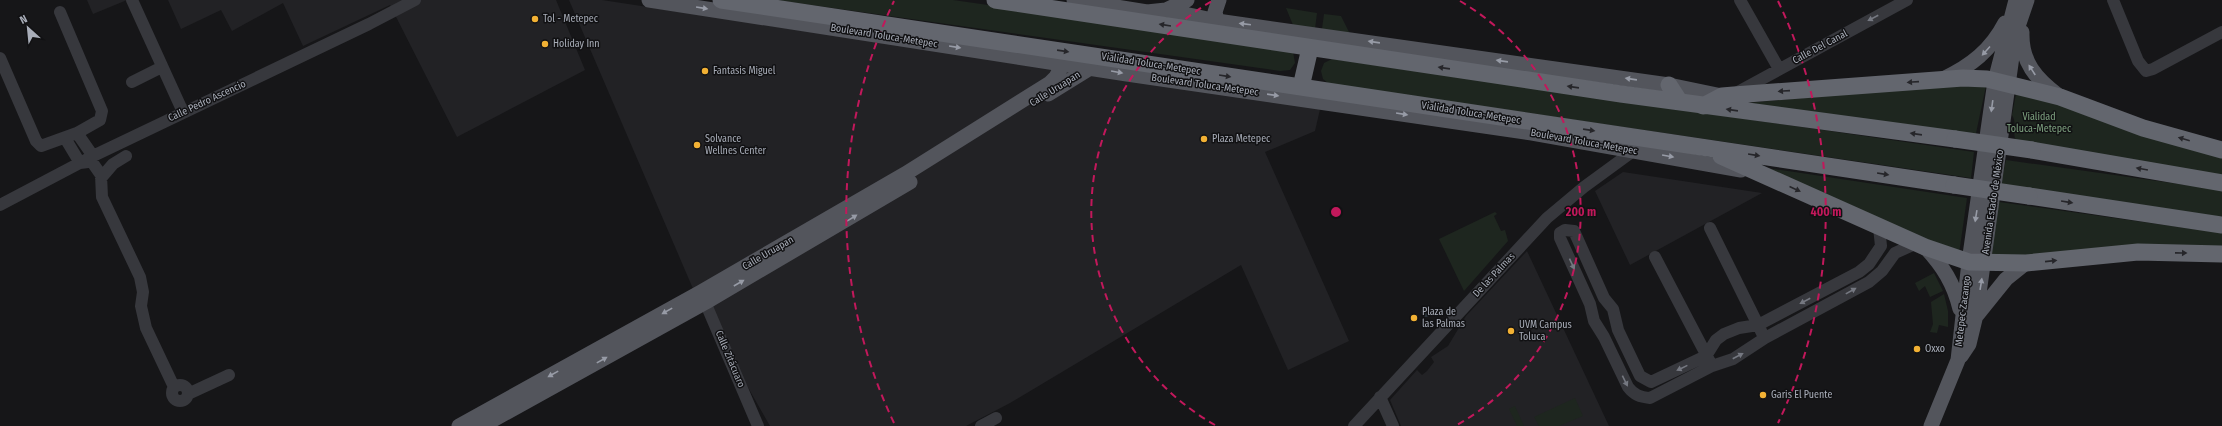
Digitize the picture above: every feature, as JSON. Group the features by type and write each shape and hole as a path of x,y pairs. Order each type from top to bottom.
{"highway":[{"name":"Vialidad Toluca-Metepec","path":"721,0 1024,51 1301,87 1320,96 1515,120 1616,140 1648,139 2222,225"},
{"path":"996,0 1140,16 1193,30 1703,106 2032,150 2222,183"},
{"path":"1193,30 1213,20 1232,36"},
{"path":"1301,87 1310,48"},
{"path":"1703,106 1728,96 1977,78 2001,82 2060,97 2143,128 2222,150"},
{"path":"1670,85 1680,102"},
{"path":"1515,120 1532,133"},
{"path":"1702,147 1921,245 1977,262 2026,263 2138,252 2222,254"}],"main road":[{"name":"Boulevard Toluca-Metepec","path":"649,0 1024,51 1063,64 1320,96 1532,133 1616,140 1635,150 1760,173"},
{"path":"1074,0 1140,16 1166,10 1187,0"},
{"path":"1213,20 1219,0"},
{"path":"1941,80 1968,66 1985,53 2020,2"},
{"path":"2020,2 2022,34 2026,60 2040,81 2060,97"},
{"name":"Avenida Estado de México","path":"1977,262 1998,167 2001,82 2016,35 2020,2"},
{"path":"1166,10 1213,20 1670,85 1728,96"},
{"name":"Calle Uruapan","path":"703,297 904,174 1050,82 1056,77 1063,64"},
{"name":"Calle Uruapan","path":"459,426 501,409 703,297 842,224 1090,68"},
{"path":"1921,245 1946,272 1969,316 2011,274 2026,263"},
{"name":"Metepec-Zacango","path":"1931,426 1958,360 1969,344 1969,316 1977,262"},
{"name":"Calle Uruapan","path":"482,426 501,409"}],"street":[{"path":"132,0 183,112"},
{"name":"Calle Pedro Ascencio","path":"0,205 183,112 369,24 415,0"},
{"path":"1740,0 1779,69"},
{"name":"Calle Del Canal","path":"1728,96 1907,0"},
{"path":"2113,0 2141,67 2146,71 2153,69 2222,32"},
{"path":"0,58 39,145 45,146 65,138 100,120 102,111 60,12"},
{"path":"132,82 162,67"},
{"path":"77,133 88,160"},
{"path":"65,138 88,160 102,178 102,197 143,284 141,306 146,328 174,387 182,385 186,388 188,394 229,375"},
{"name":"De las Palmas","path":"1354,426 1547,218 1584,187 1648,139"},
{"path":"102,178 114,164 126,156"},
{"path":"1880,227 1881,246 1869,264 1859,272 1758,326 1739,328 1724,334 1716,340 1709,361 1660,394 1650,398 1633,394 1628,387 1604,337 1591,316 1590,304 1560,238 1560,233 1565,230 1574,231 1604,298 1613,309 1618,330 1640,376 1648,381 1655,381 1709,361 1733,359 1765,338 1869,282 1882,271 1895,254 1921,245"},
{"path":"1710,228 1765,338"},
{"path":"1881,246 1895,254"},
{"path":"1655,257 1709,361"},
{"path":"1869,264 1882,271"},
{"name":"Calle Zitácuaro","path":"703,297 758,426"},
{"path":"1590,304 1604,298"},
{"path":"1604,337 1618,330"},
{"path":"1380,398 1393,426"},
{"path":"981,426 996,418"}],"shaded area":[{"path":"87,0 127,0 93,14"},
{"path":"168,0 556,0 585,70 457,137 390,5 303,46 283,3 232,31 221,10 181,29"},
{"path":"569,0 602,0 1104,77 1321,105 1315,131 1265,152 1349,341 1288,370 1241,265 1010,403 966,426 770,426 697,298"},
{"path":"1623,172 1762,193 1630,265 1595,191"},
{"name":"UVM Campus Toluca","path":"1527,251 1609,426 1401,426 1390,400 1417,370 1422,375 1427,371 1434,362 1431,357 1448,346 1466,316"},
{"path":"1426,307 1431,312 1426,317 1421,312"}],"green space":[{"path":"776,0 953,0 1284,47 1293,52 1295,63 1290,70 1280,71"},
{"path":"1286,8 1317,13 1315,29 1293,25"},
{"path":"1324,14 1341,16 1350,34 1322,29"},
{"path":"1332,59 1974,152 1971,178 1329,84 1323,79 1321,71 1324,63"},
{"path":"1966,83 1986,86 1975,138 1736,104"},
{"name":"Vialidad Toluca-Metepec","path":"2016,94 2045,99 2222,158 2222,175 2017,143 2015,140 2014,118 2012,115"},
{"path":"2006,160 2222,190 2222,217 2001,184"},
{"path":"1754,166 1967,198 1959,254"},
{"path":"1999,202 2222,233 2222,246 2032,256 1988,255"},
{"path":"1495,212 1497,214 1494,216 1501,231 1505,230 1508,241 1464,291 1439,239"},
{"path":"1934,273 1943,291 1930,297 1925,286 1919,291 1915,283"},
{"path":"1944,294 1948,311 1948,327 1939,325 1937,333 1930,332 1933,324 1931,302"},
{"path":"1575,398 1583,416 1559,426 1539,426 1534,417"},
{"path":"1515,406 1524,426 1517,426 1509,409"}],"place":[{"name":"Tol - Metepec","path":"535,19"},
{"name":"Holiday Inn","path":"545,44"},
{"name":"Fantasis Miguel","path":"705,71"},
{"name":"Plaza Metepec","path":"1204,139"},
{"name":"Solvance Wellnes Center","path":"697,145"},
{"name":"Plaza de las Palmas","path":"1414,318"},
{"name":"UVM Campus Toluca","path":"1511,331"},
{"name":"Oxxo","path":"1917,349"},
{"name":"Garis El Puente","path":"1763,395"}]}
